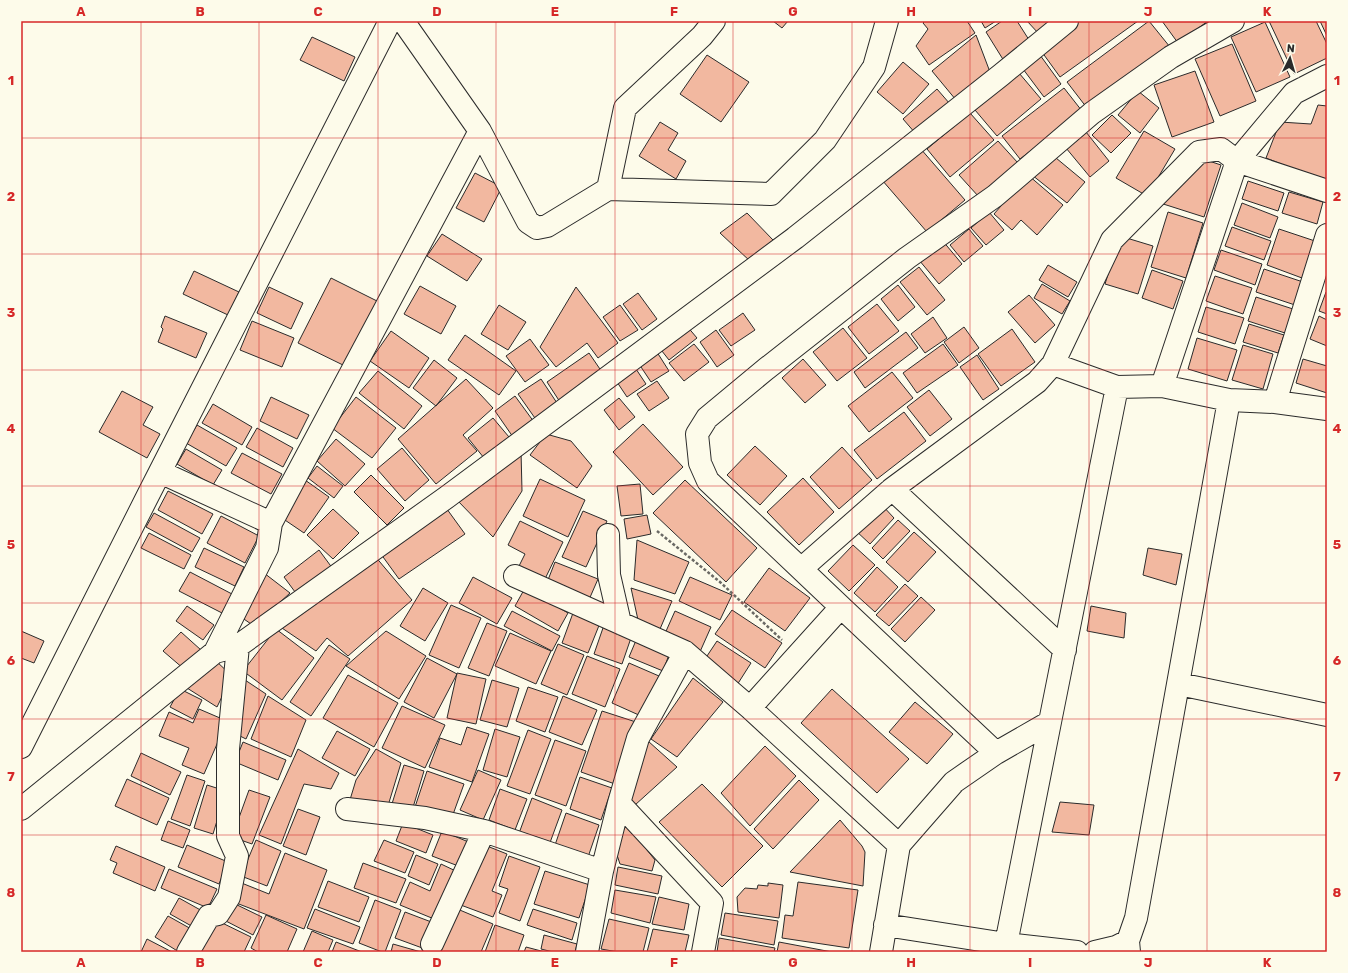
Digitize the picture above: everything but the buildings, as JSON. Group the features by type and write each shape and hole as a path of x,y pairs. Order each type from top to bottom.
{"street":[{"path":"21,747 390,21"},
{"path":"403,21 480,132 528,222 537,228 548,226 608,189 771,194 825,140 874,67 886,21"},
{"path":"608,189 625,108 702,36 714,21"},
{"path":"214,652 238,646 447,497 795,238 1067,21"},
{"path":"996,752 708,482 700,463 697,434 707,418 766,369 907,258 995,196 1092,113 1171,57 1232,21"},
{"path":"1162,386 1237,161 1294,94 1327,76"},
{"path":"21,809 214,652 267,548 271,523 480,132"},
{"path":"801,569 892,489 1037,382 1053,364 1112,240 1199,152 1221,149 1237,161 1327,192"},
{"path":"1275,402 1327,235"},
{"path":"1053,364 1117,387 1162,386 1230,400 1275,402 1327,409"},
{"path":"1006,944 1117,387"},
{"path":"1095,952 1116,947 1128,947 1136,918 1230,400"},
{"path":"160,472 271,523"},
{"path":"892,489 1065,650"},
{"path":"608,535 609,575 620,623"},
{"path":"515,576 685,652 750,708 899,845"},
{"path":"750,708 841,607"},
{"path":"188,952 209,916 218,914 229,897 238,856 228,836 228,749 238,646"},
{"path":"587,952 602,871 619,803 638,738 685,652"},
{"path":"1178,684 1327,715"},
{"path":"881,952 899,845 954,782 996,752 1050,722"},
{"path":"619,803 712,904 703,952"},
{"path":"347,809 425,818 484,831 602,871"},
{"path":"432,944 484,831"},
{"path":"885,925 1006,944 1077,952"}],"path":[{"path":"658,531 720,582 798,655"}]}
